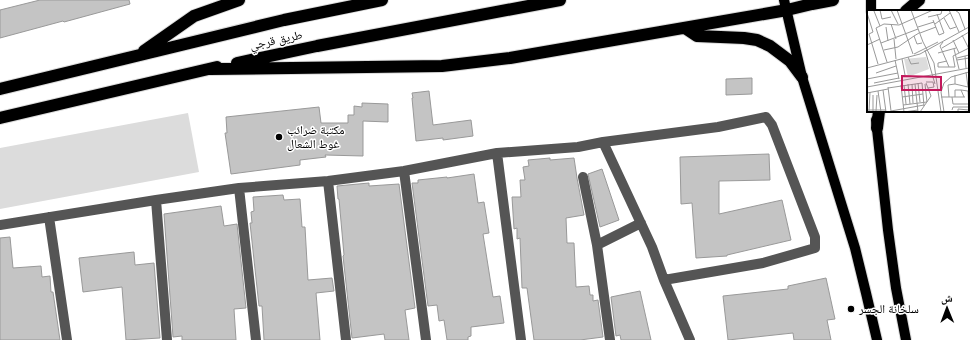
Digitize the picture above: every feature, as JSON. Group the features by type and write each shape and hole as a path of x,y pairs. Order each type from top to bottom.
{"highway":[{"path":"139,55 194,16 239,0"},
{"name":"طريق قرجي","path":"0,89 284,20 382,0"},
{"name":"طريق قرجي","path":"0,118 210,69 317,46 560,0"},
{"path":"210,69 442,66 510,58 684,28 785,5 833,0"},
{"path":"907,10 919,0"},
{"path":"684,28 697,36 757,40 770,46 790,62 802,77"},
{"path":"877,112 877,128"}],"main road":[{"path":"785,5 802,77 855,248 876,338"},
{"path":"877,128 888,230 896,288 906,340"}],"street":[{"path":"0,225 239,188 328,181 404,171 497,154 578,147 604,142 718,127 766,117 772,125 815,237 815,248 763,263 664,280"},
{"path":"604,142 652,247 664,280 690,340"},
{"path":"497,154 521,340"},
{"path":"404,171 426,340"},
{"path":"583,177 597,245 610,340"},
{"path":"328,181 346,340"},
{"path":"239,188 256,340"},
{"path":"156,200 167,340"},
{"path":"49,217 67,340"},
{"path":"597,245 641,224"}],"shaded area":[{"path":"188,113 199,172 0,209 0,148"}],"building":[{"path":"40,0 129,0 130,4 0,38 0,10"},
{"path":"752,78 752,94 726,95 726,79"},
{"path":"429,91 433,125 471,120 473,136 443,140 443,138 416,141 412,93"},
{"path":"362,103 388,104 388,122 363,121 363,156 325,155 326,157 300,160 300,165 231,174 225,133 227,133 226,117 319,107 321,123 348,123 348,115 354,115 354,106 362,107"},
{"path":"769,154 770,180 719,181 719,214 782,200 791,240 727,256 696,258 692,203 681,204 680,157"},
{"path":"550,158 550,160 574,158 584,215 566,218 567,243 574,243 576,287 589,286 590,295 593,295 593,301 598,300 603,337 580,340 534,340 527,288 522,288 520,238 517,239 517,228 514,229 512,197 521,197 520,180 525,180 523,167 529,166 528,160"},
{"path":"602,169 619,220 600,227 588,174"},
{"path":"474,174 478,203 484,202 489,233 483,234 493,297 500,296 504,323 471,327 471,336 468,337 468,340 447,340 444,320 439,321 437,305 428,306 412,183 418,183 418,180"},
{"path":"369,183 369,186 399,184 415,308 405,310 409,340 385,340 384,334 352,338 337,186"},
{"path":"283,195 284,200 300,199 302,227 305,227 308,280 332,278 334,291 316,293 320,340 264,340 262,306 259,306 250,223 252,223 251,212 254,211 253,197"},
{"path":"221,206 224,226 237,224 246,308 234,309 236,340 182,340 182,336 173,337 164,214"},
{"path":"10,237 13,268 41,266 42,277 50,276 51,292 53,292 60,340 0,340 0,238"},
{"path":"134,252 135,265 154,263 160,338 126,340 122,287 83,292 79,258"},
{"path":"826,278 835,319 827,320 831,340 794,340 793,333 728,340 723,296 788,289 788,286"},
{"path":"640,291 651,340 621,340 620,335 616,336 611,297"}],"place":[{"name":"مكتبة ضرائب غوط الشعال","path":"279,137"},
{"name":"سلخانة الجسر","path":"851,309"}]}
